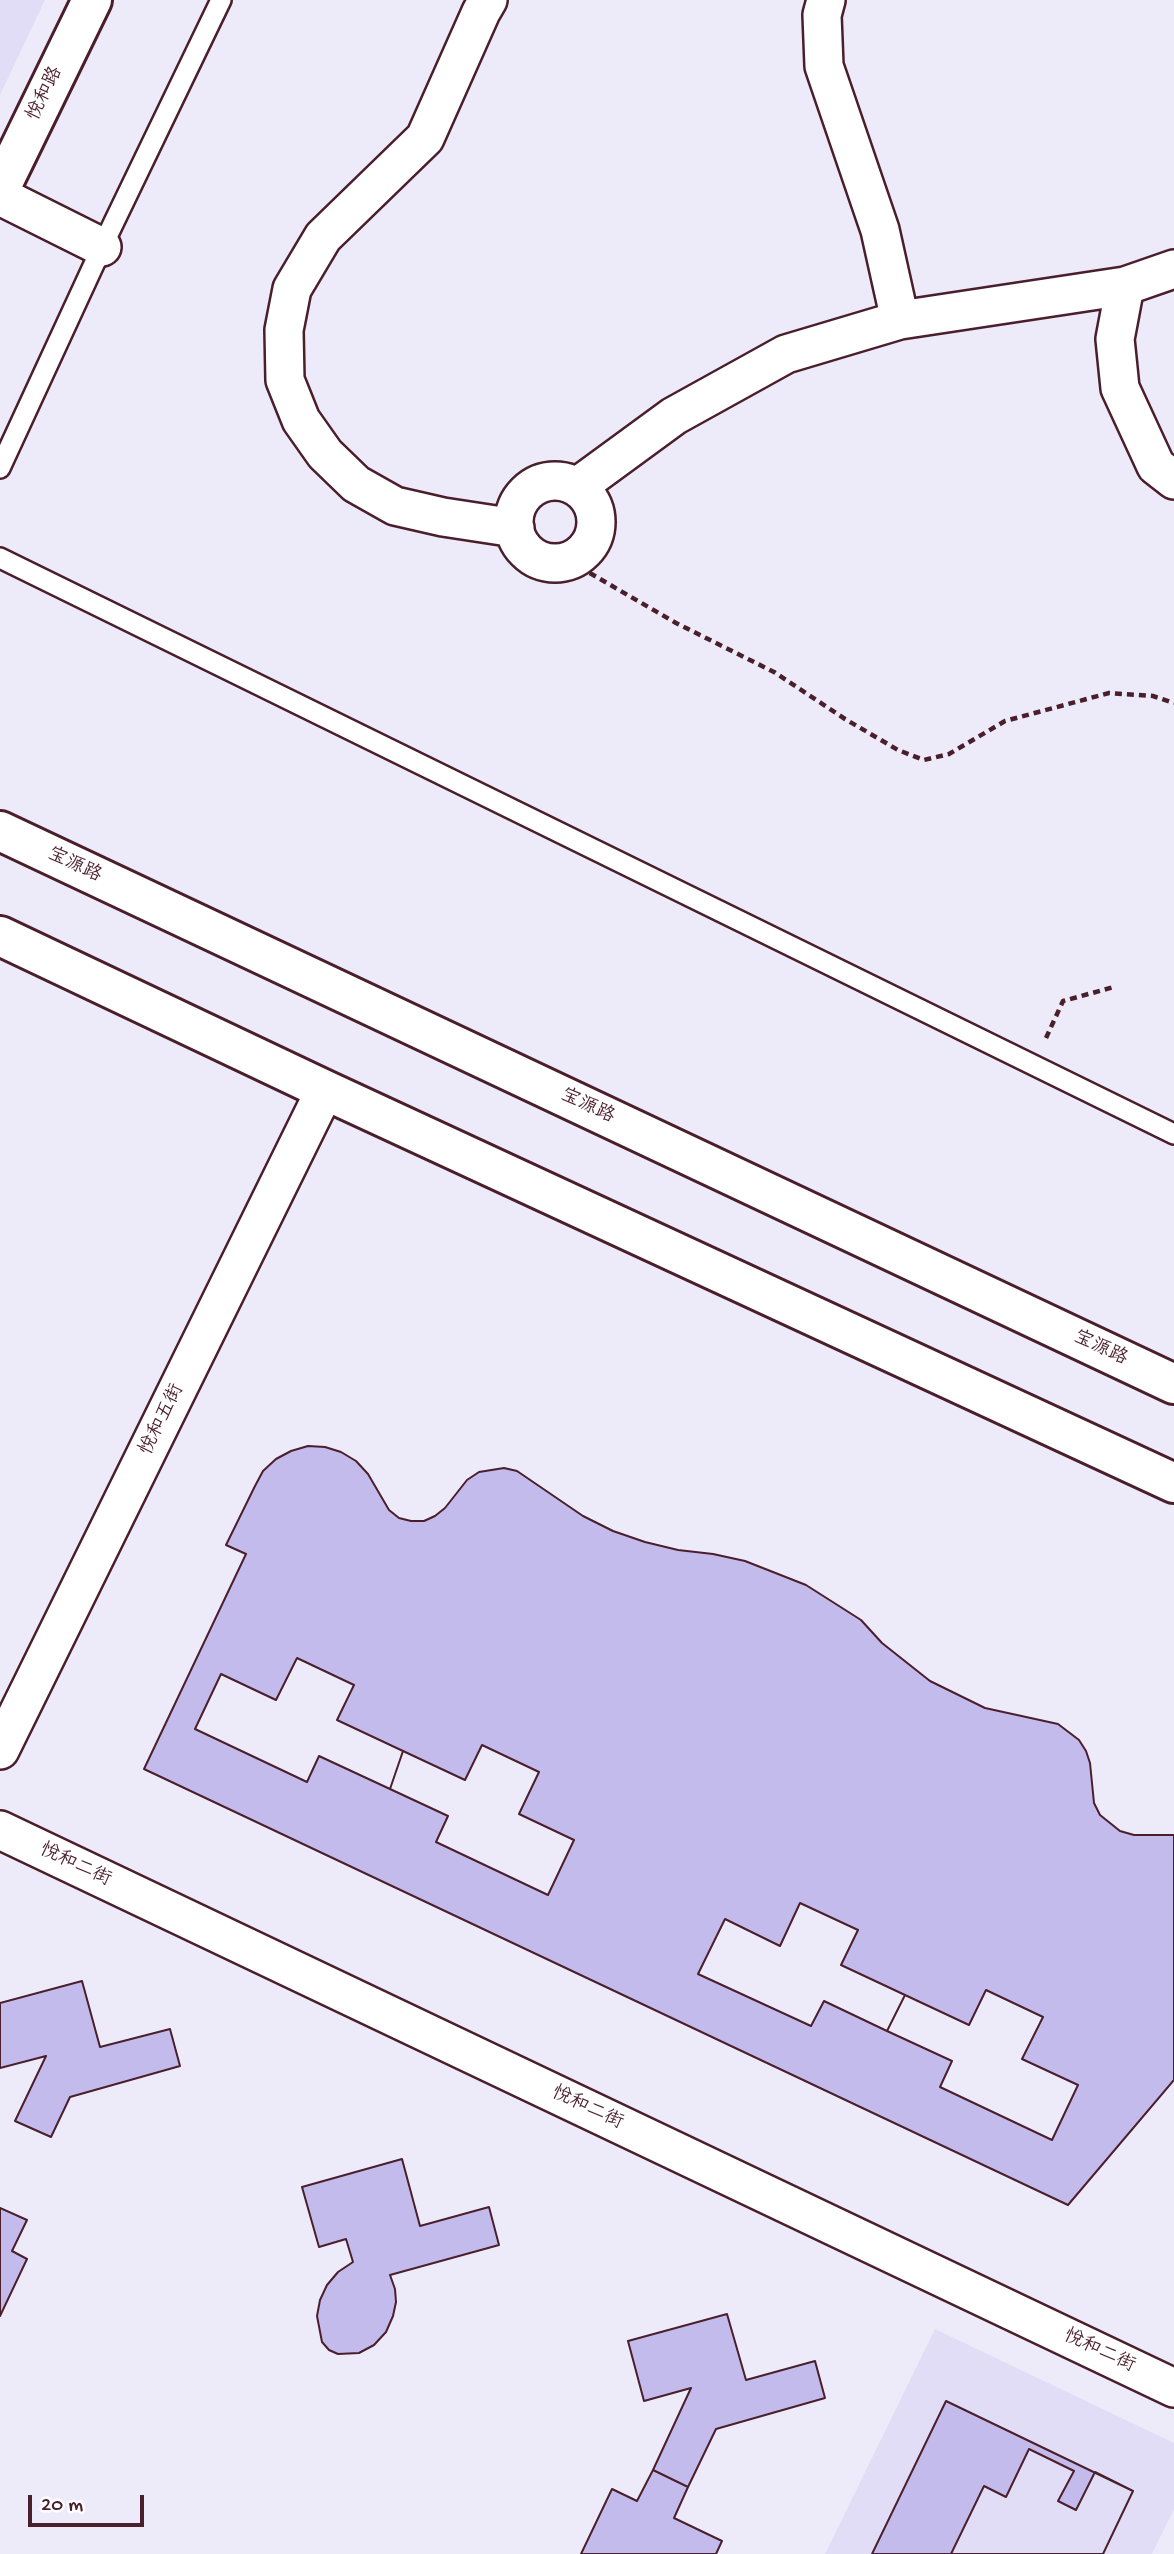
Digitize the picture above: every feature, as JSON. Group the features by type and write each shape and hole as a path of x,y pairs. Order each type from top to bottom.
{"main road":[{"name":"悦和路","path":"0,188 92,0"},
{"name":"宝源路","path":"4,832 1174,1384"},
{"path":"0,936 325,1090 1174,1483"}],"street":[{"path":"488,0 425,138 323,237 292,289 284,330 285,380 309,432 325,454 356,484 396,506 443,517 515,528"},
{"path":"826,0 822,15 824,66 880,230 900,320"},
{"path":"0,196 102,247"},
{"path":"577,487 674,416 786,354 900,320 1125,286 1174,269"},
{"path":"1125,286 1115,339 1120,388 1156,466 1174,480"},
{"path":"550,481 566,482 577,487 588,497 595,509 597,524 593,537 587,548 569,561 543,561 528,552 519,541 515,528 515,513 527,492 550,481"},
{"name":"悦和五街","path":"0,1750 325,1090"},
{"name":"悦和二街","path":"0,1830 1174,2388"}],"lane":[{"path":"0,468 102,247 221,0"},
{"path":"0,558 1174,1134"}],"path":[{"path":"569,561 676,623 774,673 898,750 924,760 949,754 1005,721 1109,693 1153,696 1174,703"},
{"path":"1033,1065 1063,1001 1114,987"}],"shaded area":[{"path":"0,0 45,0 0,95"},
{"path":"935,2329 1174,2443 1174,2509 1152,2554 825,2554"}],"building":[{"path":"308,1446 341,1452 356,1461 368,1474 389,1510 399,1518 411,1521 424,1521 435,1516 445,1508 467,1480 479,1472 504,1468 517,1471 583,1516 613,1531 678,1550 745,1561 806,1585 861,1620 882,1643 930,1681 985,1708 1058,1724 1079,1740 1090,1763 1094,1803 1100,1815 1120,1831 1134,1835 1174,1835 1174,2080 1068,2205 144,1769 246,1554 226,1545 255,1486 263,1471 276,1459"},
{"path":"297,1658 354,1685 337,1720 403,1751 390,1789 319,1756 307,1782 195,1729 221,1674 276,1700"},
{"path":"482,1745 539,1772 519,1814 574,1840 548,1895 436,1842 448,1816 390,1789 403,1751 465,1780"},
{"path":"800,1903 858,1930 841,1965 905,1995 887,2031 824,2001 811,2026 698,1974 725,1919 780,1946"},
{"path":"82,1981 100,2047 170,2029 180,2066 70,2097 51,2137 15,2121 46,2056 0,2068 0,2003"},
{"path":"986,1990 1043,2017 1022,2059 1078,2085 1052,2140 940,2087 952,2061 887,2031 905,1995 969,2025"},
{"path":"402,2159 420,2226 489,2207 499,2245 390,2275 396,2302 386,2332 374,2345 359,2353 338,2354 329,2350 322,2342 317,2316 327,2285 338,2272 353,2262 346,2239 319,2247 302,2187"},
{"path":"0,2208 27,2220 12,2251 27,2259 0,2316"},
{"path":"727,2314 746,2380 815,2361 825,2398 716,2429 688,2487 653,2470 691,2388 644,2401 628,2341"},
{"path":"946,2401 1133,2491 1103,2554 872,2554"},
{"path":"1029,2449 1074,2471 1058,2501 1076,2510 1095,2472 1133,2491 1103,2554 951,2554 984,2486 1006,2497"},
{"path":"653,2470 688,2487 674,2518 722,2541 716,2554 581,2554 612,2489 637,2501"}]}
